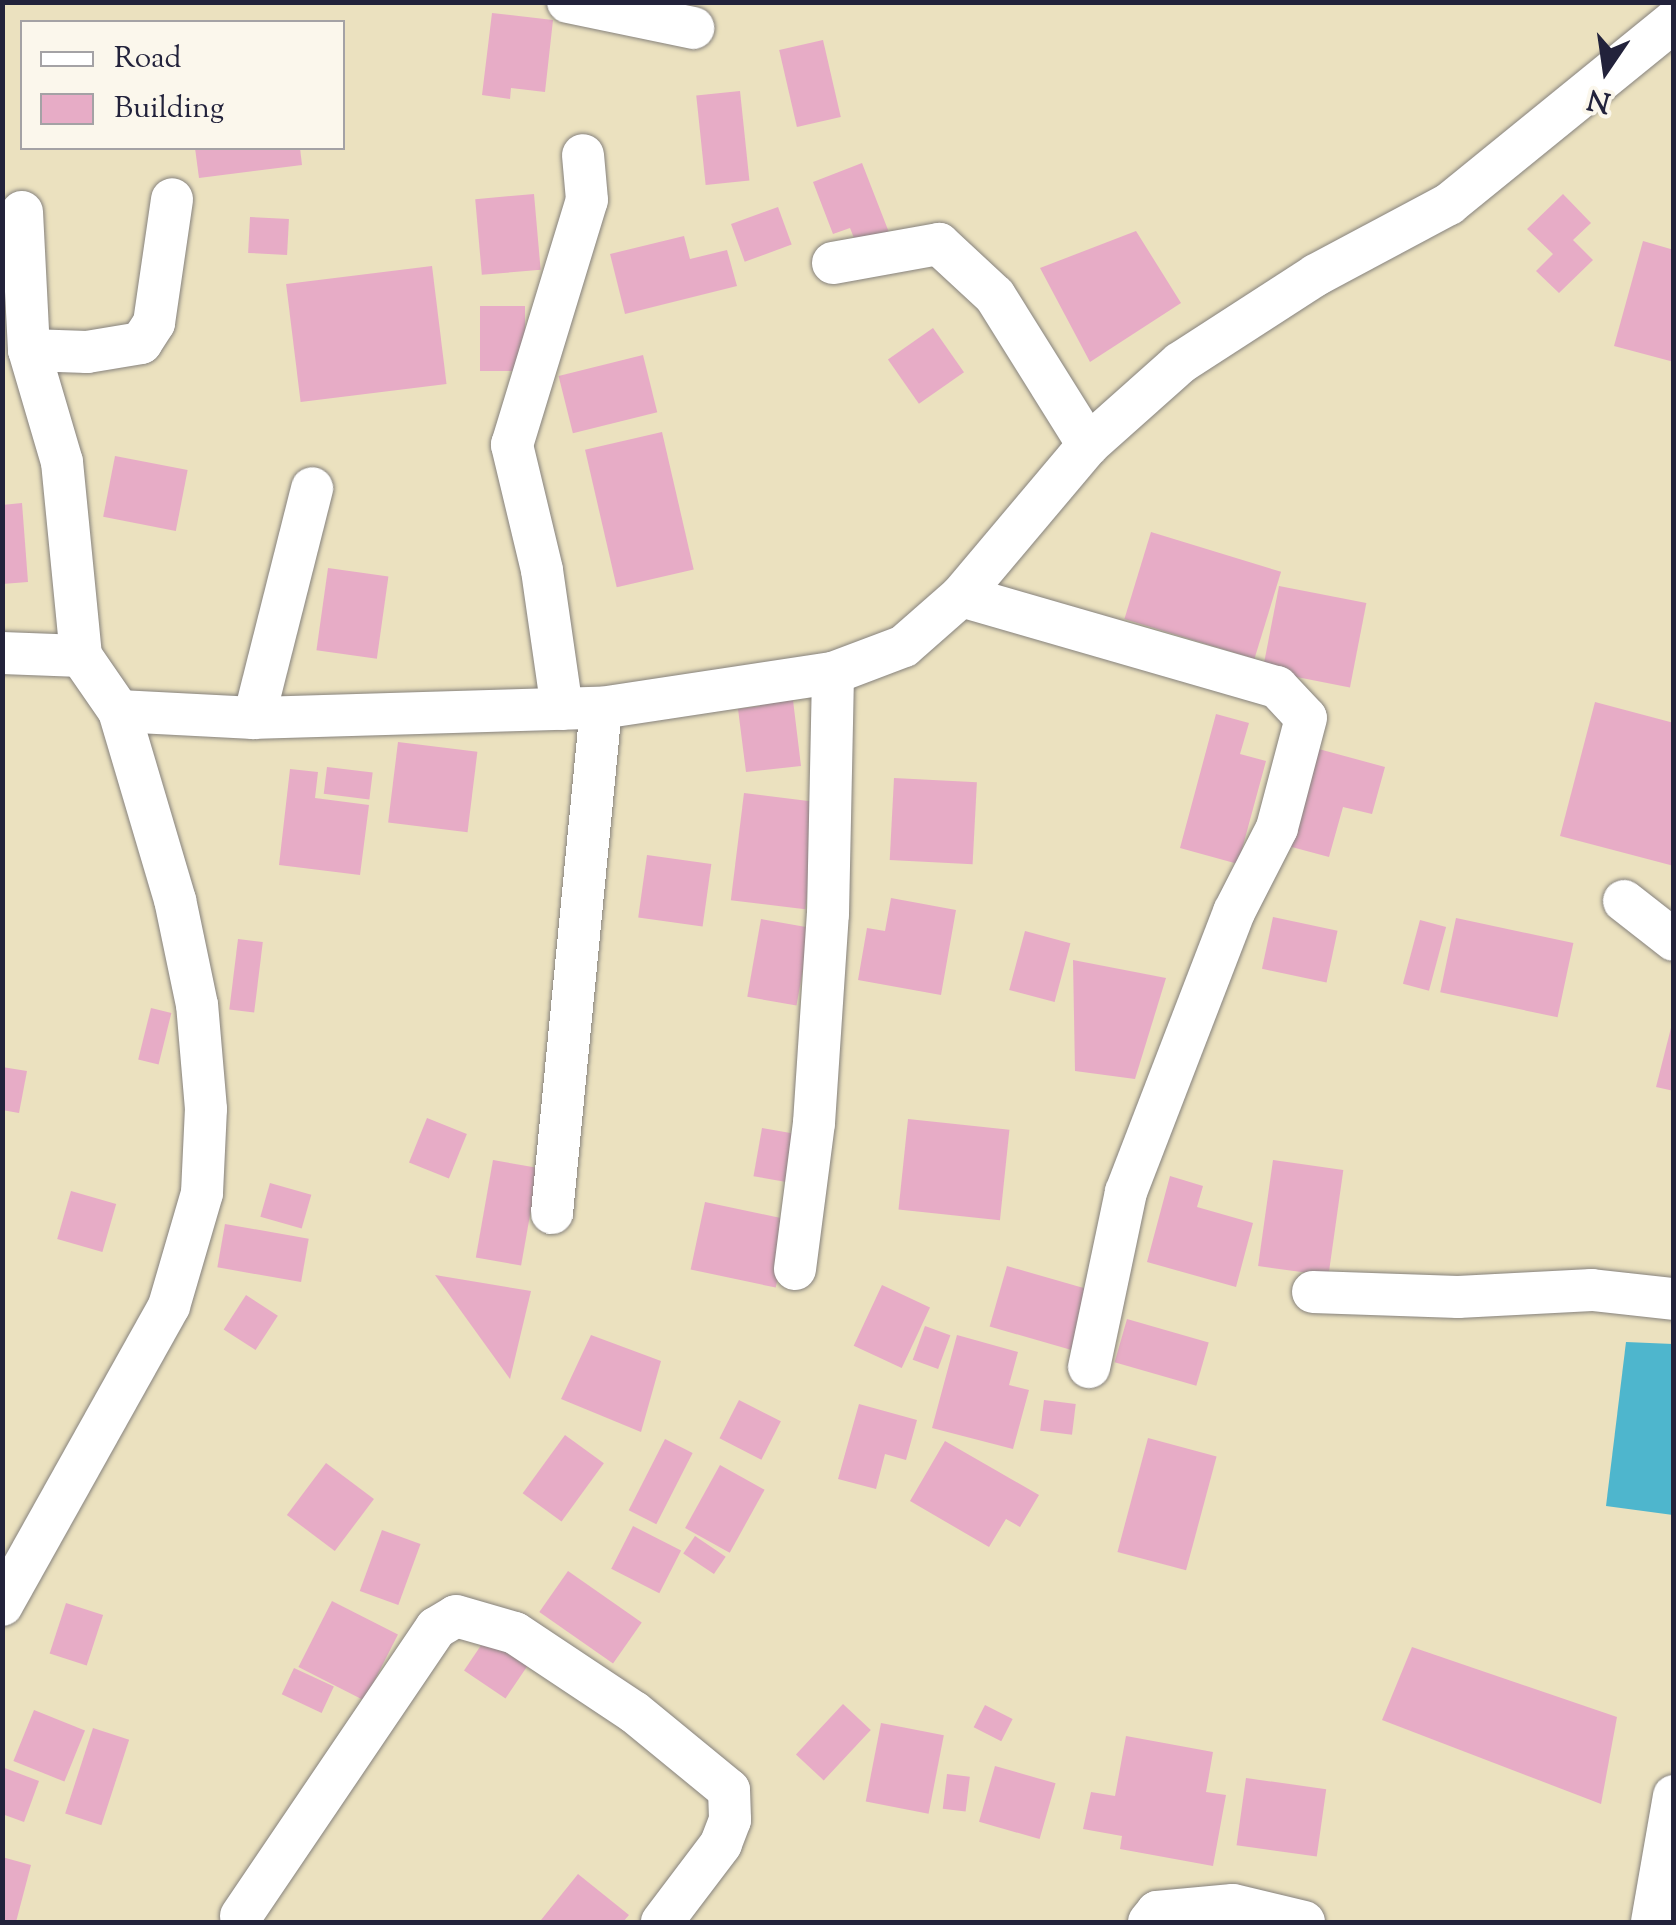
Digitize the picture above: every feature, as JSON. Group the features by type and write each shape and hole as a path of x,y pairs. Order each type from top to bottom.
{"street":[{"path":"568,2 693,28"},
{"path":"118,711 254,718 582,708 833,673 904,646 961,596 1088,445 1180,363 1316,274 1450,204 1674,22"},
{"path":"552,1212 582,708 542,570 512,445 587,200 583,155"},
{"path":"29,350 86,352 141,343 154,323 172,198"},
{"path":"2,1606 170,1306 202,1193 206,1109 197,1005 176,900 118,711 82,656 62,462 29,350 22,212"},
{"path":"833,264 939,244 995,296 1088,445"},
{"path":"254,718 312,488"},
{"path":"961,596 1277,687 1306,718 1277,828 1234,912 1126,1192 1089,1367"},
{"path":"2,653 82,656"},
{"path":"796,1269 814,1122 828,914 833,673"},
{"path":"1624,901 1674,940"},
{"path":"1313,1292 1458,1298 1592,1290 1674,1299"},
{"path":"241,1916 436,1628 456,1616 515,1633 634,1712 729,1790 730,1820 721,1844 662,1922"},
{"path":"1652,1922 1674,1796"},
{"path":"1150,1922 1157,1912 1233,1905 1304,1922"}],"water":[{"path":"1626,1342 1673,1344 1673,1515 1606,1506"}],"building":[{"path":"492,13 553,20 545,92 511,88 510,99 482,95"},
{"path":"823,40 841,117 797,127 779,50"},
{"path":"740,91 749,181 706,185 696,96"},
{"path":"195,150 300,150 302,165 199,178"},
{"path":"862,163 890,235 858,248 850,228 833,234 813,182"},
{"path":"534,194 541,270 482,275 475,199"},
{"path":"1563,194 1591,223 1573,240 1593,260 1559,293 1536,271 1553,254 1527,229"},
{"path":"778,207 792,245 745,262 731,224"},
{"path":"250,217 289,219 287,255 248,253"},
{"path":"1136,231 1181,303 1090,362 1040,268"},
{"path":"684,236 690,259 727,250 737,286 625,314 610,254"},
{"path":"1643,241 1674,250 1674,362 1614,346"},
{"path":"432,266 447,384 301,402 286,284"},
{"path":"480,306 525,306 525,371 480,371"},
{"path":"933,328 964,372 919,404 888,360"},
{"path":"643,355 657,412 573,433 559,376"},
{"path":"662,432 694,569 617,587 585,450"},
{"path":"115,456 188,470 176,531 103,517"},
{"path":"22,503 28,582 2,584 2,505"},
{"path":"1151,532 1281,572 1254,659 1124,619"},
{"path":"328,568 388,576 377,659 316,650"},
{"path":"1279,586 1366,603 1350,687 1263,670"},
{"path":"792,692 801,766 746,772 738,709 760,706 759,696"},
{"path":"1595,702 1674,723 1674,866 1560,836"},
{"path":"1216,714 1249,723 1240,754 1266,761 1238,864 1180,848"},
{"path":"398,742 477,752 468,832 388,822"},
{"path":"1315,748 1385,767 1372,814 1343,807 1329,857 1288,846"},
{"path":"327,767 373,773 369,799 324,794"},
{"path":"290,769 318,772 315,798 369,805 360,875 279,865"},
{"path":"894,778 977,782 973,864 890,860"},
{"path":"744,793 818,802 805,909 731,900"},
{"path":"647,855 711,864 703,926 638,917"},
{"path":"891,898 956,910 941,995 858,980 867,928 885,931"},
{"path":"1273,917 1338,931 1327,983 1262,969"},
{"path":"1456,918 1573,943 1558,1017 1440,992"},
{"path":"761,919 810,928 797,1005 747,997"},
{"path":"1420,920 1446,927 1429,991 1403,984"},
{"path":"1025,931 1070,943 1055,1002 1009,990"},
{"path":"238,939 263,942 254,1013 229,1009"},
{"path":"1073,960 1166,978 1135,1079 1075,1071"},
{"path":"151,1008 171,1013 159,1065 138,1059"},
{"path":"1674,1016 1674,1091 1656,1087"},
{"path":"2,1067 27,1071 19,1113 2,1110"},
{"path":"427,1118 467,1134 449,1179 409,1163"},
{"path":"908,1119 1009,1130 1000,1220 898,1210"},
{"path":"762,1128 800,1135 792,1183 753,1176"},
{"path":"493,1160 538,1168 521,1265 476,1257"},
{"path":"1273,1160 1343,1170 1328,1276 1258,1266"},
{"path":"1170,1176 1203,1186 1197,1207 1253,1223 1236,1287 1147,1262"},
{"path":"270,1183 311,1195 302,1228 260,1217"},
{"path":"71,1191 116,1204 102,1252 57,1239"},
{"path":"705,1202 790,1220 776,1288 691,1269"},
{"path":"225,1224 309,1239 301,1282 217,1267"},
{"path":"1007,1266 1091,1290 1073,1351 990,1327"},
{"path":"435,1275 531,1291 510,1379"},
{"path":"882,1285 930,1307 902,1368 854,1346"},
{"path":"246,1295 278,1316 256,1350 224,1329"},
{"path":"1127,1319 1209,1342 1196,1386 1115,1362"},
{"path":"925,1326 950,1335 938,1369 913,1360"},
{"path":"591,1335 661,1361 641,1432 561,1399"},
{"path":"957,1335 1018,1352 1009,1385 1029,1390 1013,1449 932,1428"},
{"path":"739,1400 781,1421 761,1460 719,1438"},
{"path":"1044,1400 1076,1404 1072,1435 1040,1431"},
{"path":"859,1404 917,1420 906,1460 885,1454 876,1489 838,1479"},
{"path":"565,1435 604,1463 562,1521 523,1493"},
{"path":"1148,1438 1217,1456 1186,1570 1117,1552"},
{"path":"665,1439 693,1453 656,1524 629,1510"},
{"path":"945,1441 1039,1495 1020,1527 1006,1519 989,1547 910,1501"},
{"path":"326,1463 374,1499 335,1551 287,1515"},
{"path":"720,1465 765,1490 730,1553 685,1528"},
{"path":"633,1526 681,1551 659,1593 611,1569"},
{"path":"382,1530 421,1544 398,1605 360,1591"},
{"path":"695,1536 726,1557 714,1574 683,1553"},
{"path":"568,1571 642,1623 613,1664 539,1612"},
{"path":"332,1601 398,1635 364,1701 298,1667"},
{"path":"66,1603 103,1615 87,1665 50,1653"},
{"path":"492,1629 533,1657 505,1698 464,1670"},
{"path":"1412,1647 1617,1717 1601,1804 1382,1720"},
{"path":"294,1668 334,1687 322,1713 282,1694"},
{"path":"843,1704 871,1730 824,1780 796,1754"},
{"path":"985,1705 1013,1719 1001,1741 974,1727"},
{"path":"34,1710 85,1731 64,1782 13,1761"},
{"path":"881,1723 944,1735 929,1814 866,1802"},
{"path":"93,1728 129,1740 101,1825 65,1814"},
{"path":"1126,1736 1213,1752 1206,1792 1226,1795 1213,1866 1120,1849 1122,1836 1083,1829 1091,1792 1115,1796"},
{"path":"995,1766 1056,1783 1040,1839 979,1822"},
{"path":"2,1767 39,1781 24,1822 2,1814"},
{"path":"947,1774 970,1777 966,1812 943,1809"},
{"path":"1246,1778 1326,1789 1317,1857 1237,1845"},
{"path":"2,1857 31,1865 16,1922 2,1921"},
{"path":"578,1874 629,1915 623,1922 541,1920"}]}
